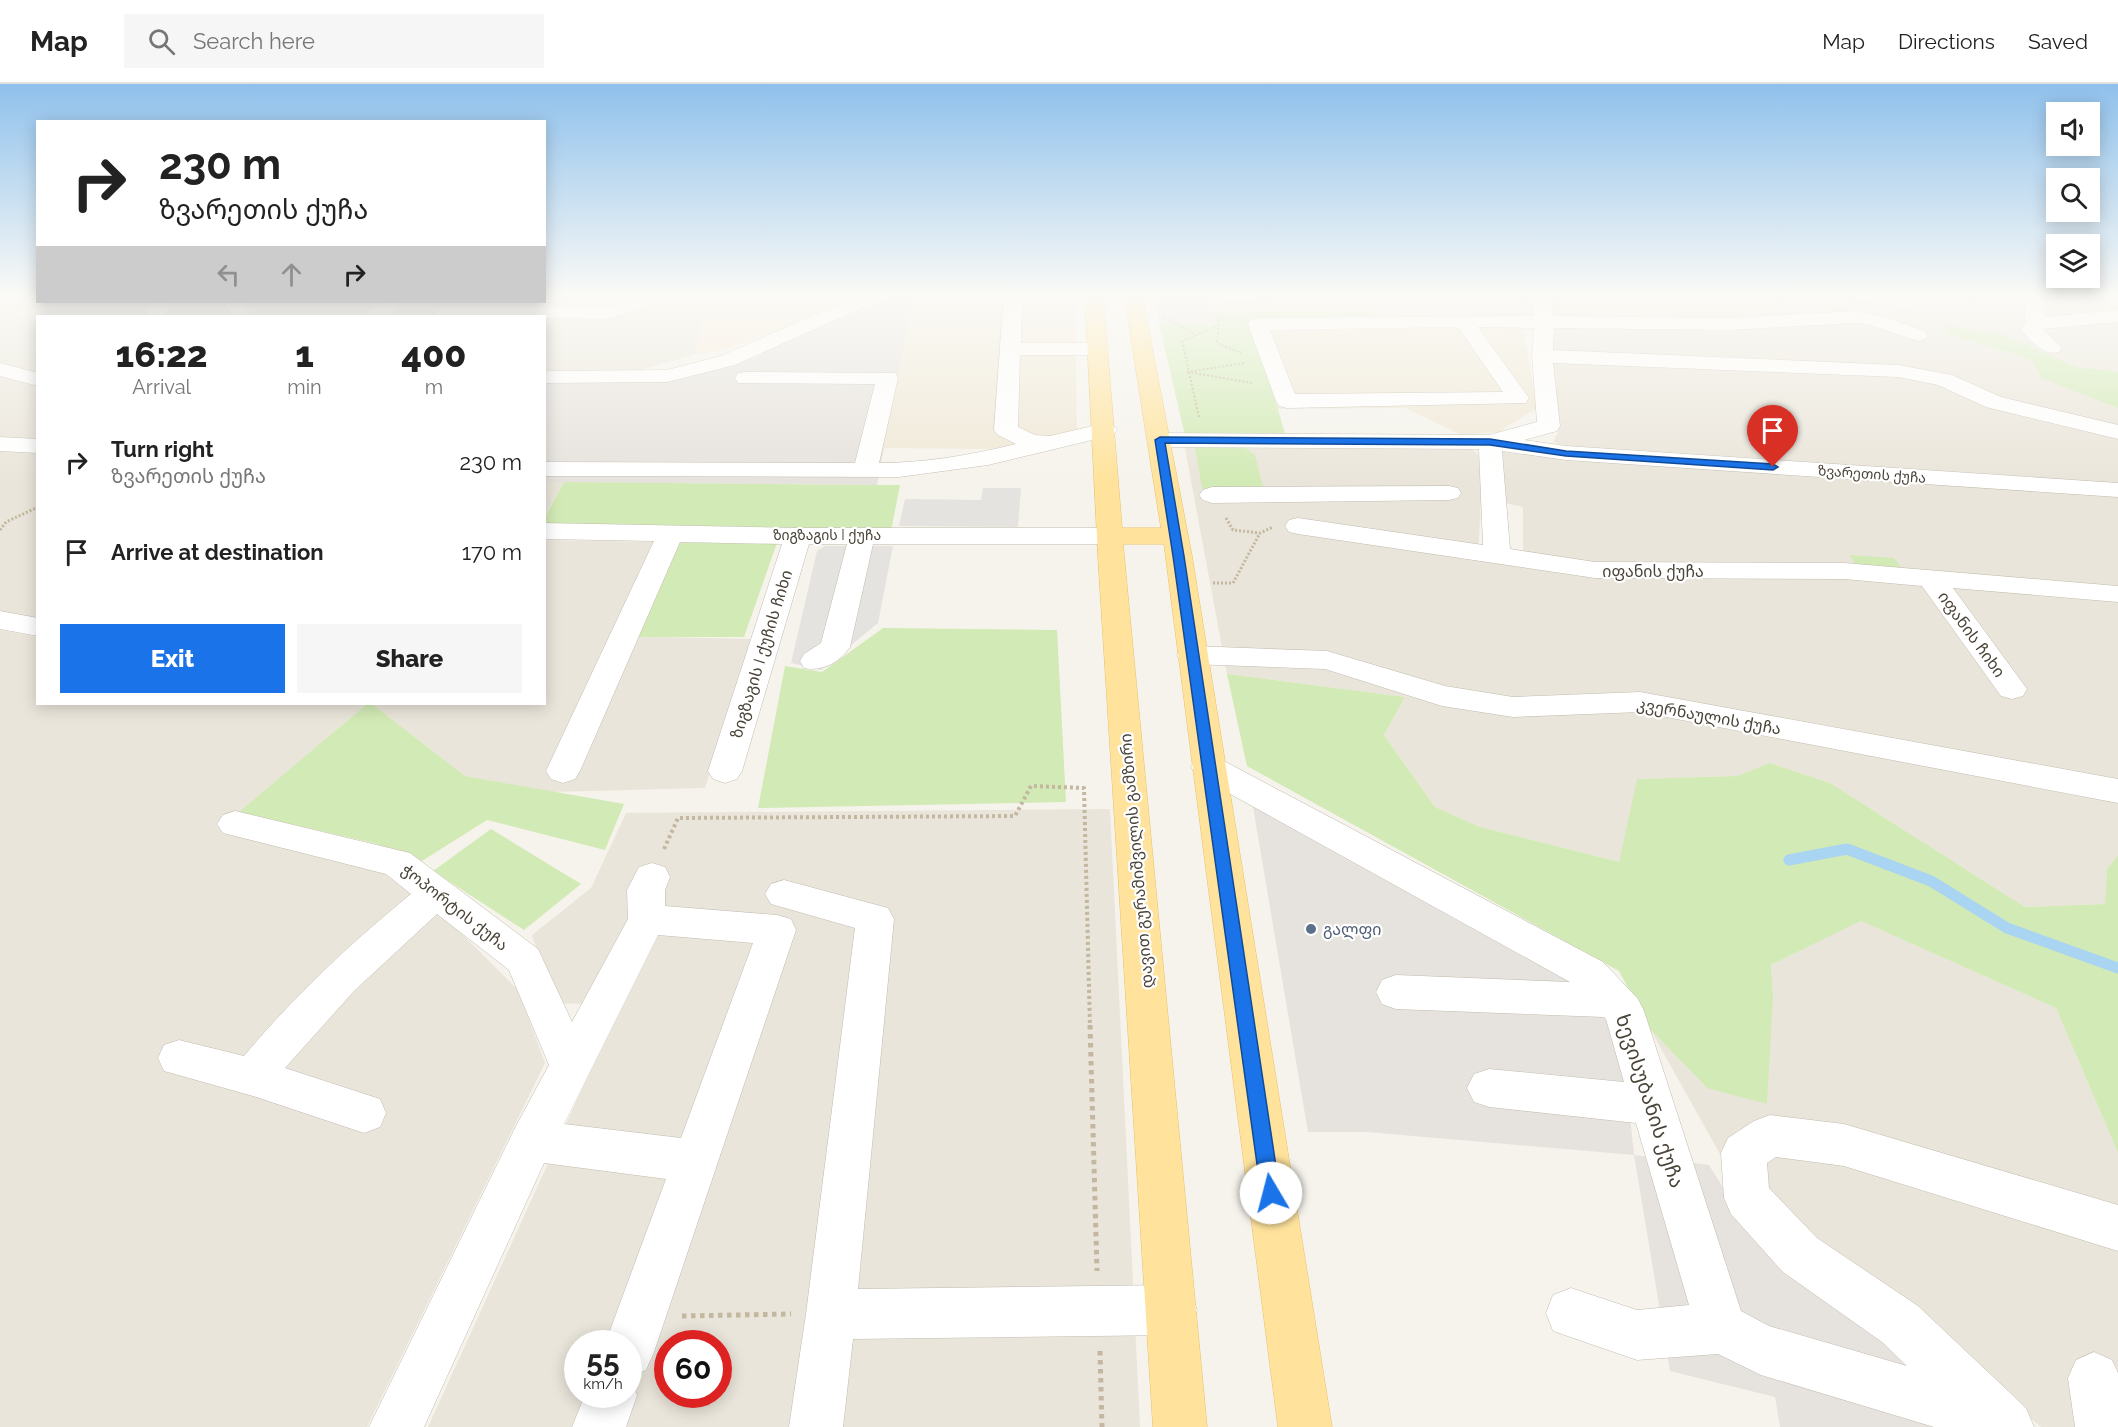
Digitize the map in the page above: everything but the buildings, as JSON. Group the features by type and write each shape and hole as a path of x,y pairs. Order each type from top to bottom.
{"main road":[{"name":"დავით გურამიშვილის გამზირი","path":"1100,358 1110,536 1180,1427"},
{"path":"1145,358 1175,536 1305,1427"},
{"path":"1110,536 1175,536"}],"street":[{"path":"546,377 667,376 728,362 737,358"},
{"path":"1010,358 1006,430 1030,442 1052,444"},
{"path":"1265,358 1287,401 1518,398 1490,358"},
{"path":"1497,556 1490,442 1549,426 1542,358"},
{"path":"1582,358 1898,371 1944,380 1994,402 2118,432"},
{"path":"0,369 36,379"},
{"path":"746,378 887,378 865,470"},
{"path":"546,469 899,470 988,458 1052,444 1105,429"},
{"name":"ზვარეთის ქუჩა","path":"1160,440 1204,441 1266,468 1490,442 1566,453 2118,490"},
{"path":"0,444 36,446"},
{"path":"1218,504 1266,468 1449,493"},
{"name":"იფანის ქუჩა","path":"1298,526 1595,570 1844,571 2107,593"},
{"name":"ზიგზაგის I ქუჩა","path":"546,531 798,536 1110,536"},
{"path":"563,771 670,534"},
{"name":"ზიგზაგის I ქუჩის ჩიხი","path":"725,771 798,536"},
{"path":"815,661 835,647 862,536"},
{"name":"იფანის ჩიხი","path":"1932,580 2012,689"},
{"path":"2107,593 2118,614"},
{"path":"0,620 36,627"},
{"name":"კვერნაულის ქუჩა","path":"1192,655 1327,660 1442,696 1513,707 1640,702 2118,791"},
{"name":"ხევისუბანის ქუჩა","path":"1208,767 1588,973 1624,1011 1721,1328"},
{"name":"ჭოპორტის ქუჩა","path":"236,824 397,863 524,960 571,1066"},
{"path":"253,1077 279,1042 313,1004 382,939 437,893"},
{"path":"784,894 875,919 831,1314 816,1427"},
{"path":"396,1427 532,1141 571,1066 649,898 777,930 636,1330"},
{"path":"1396,992 1613,1000"},
{"path":"179,1058 253,1077 364,1113"},
{"path":"1489,1088 1653,1105"},
{"path":"2003,1423 1900,1324 1800,1255 1748,1198 1744,1153 1770,1136 1844,1145 2118,1228"},
{"path":"532,1141 694,1161"},
{"path":"831,1314 1172,1310"},
{"path":"1571,1314 1638,1335 1721,1328 1761,1349 2003,1423"},
{"path":"2094,1378 2102,1427"},
{"path":"599,1427 606,1408"}],"path":[{"path":"1185,358 1204,441"},
{"path":"1257,358 1266,361"},
{"path":"1188,372 1266,361"},
{"path":"1188,372 1257,384"},
{"path":"1218,504 1233,530 1260,533 1280,525 1298,526"},
{"path":"0,530 6,522 36,508"},
{"path":"1213,583 1233,583 1260,533"},
{"path":"678,818 1015,816 1031,786 1084,788 1102,1427"},
{"path":"642,1333 831,1314"}],"shaded area":[{"path":"0,358 36,358 36,446 0,446"},
{"path":"546,358 683,358 641,370 546,370"},
{"path":"754,358 902,358 877,485 546,482 546,382 667,381"},
{"path":"901,358 1076,358 1077,433 1040,444 987,449 883,448"},
{"path":"1264,358 1529,358 1537,408 1498,432 1462,435 1405,408 1278,409"},
{"path":"1553,358 2118,358 2118,484 1576,450 1553,442 1558,433"},
{"path":"1184,443 1465,444 1483,458 1478,559 1849,579 2118,602 2118,855 2107,869 2105,904 2025,907 1830,783 1770,763 1738,776 1638,779 1619,862 1480,827 1435,807 1384,735 1405,697 1227,674"},
{"path":"1499,447 2118,497 2118,589 1640,569 1523,557 1523,507 1505,503"},
{"path":"0,449 36,450 36,620 0,614"},
{"path":"546,482 564,482 546,514"},
{"path":"983,488 1021,488 1018,527 899,526 905,499 981,500"},
{"path":"546,540 660,542 613,636 751,639 705,788 551,792 465,776 373,705 546,705"},
{"path":"825,546 893,546 878,623 821,670 791,663 817,551"},
{"path":"0,630 36,637 36,705 366,705 222,827 397,869 518,990 545,1063 367,1427 0,1427"},
{"path":"1252,801 1551,954 1621,1028 1634,1155 1367,1132 1308,1132"},
{"path":"1110,809 1140,1427 428,1427 620,1005 554,1003 532,935 591,888 626,813"},
{"path":"1861,921 2056,1008 2118,1153 2118,1427 2041,1427 1893,1304 1804,1239 1720,1154 1650,1029 1707,1088 1773,997 1771,965"},
{"path":"1634,1155 1709,1165 1755,1239 1999,1427 1780,1427 1775,1397 1670,1371"}],"green space":[{"path":"1167,358 1263,358 1286,437 1185,436"},
{"path":"2025,358 2055,358 2076,367 2118,372 2118,408 2041,378 2032,360"},
{"path":"1194,443 1240,444 1255,455 1264,492 1203,492"},
{"path":"564,482 900,485 891,531 546,524 546,515"},
{"path":"676,543 777,543 744,637 632,637"},
{"path":"1850,555 1894,558 1901,568 1856,565"},
{"path":"883,628 1057,630 1066,802 758,808 785,666 822,672"},
{"path":"1227,674 1405,697 1384,735 1435,807 1480,827 1619,862 1637,779 1737,776 1770,763 1830,783 2025,907 2105,904 2107,869 2118,855 2118,1153 2056,1008 1861,921 1771,965 1773,997 1767,1104 1707,1088 1650,1029 1619,971 1247,766"},
{"path":"366,705 373,705 465,776 624,804 605,850 487,820 422,861 377,844 239,812"},
{"path":"491,829 581,884 524,930 433,871"}],"waterway":[{"path":"1789,860 1847,849 1931,881 2007,928 2118,968"}],"place":[{"name":"გალფი","path":"1311,929"}],"route":[{"path":"1271,1193 1179,556 1160,440 1490,442 1566,453 1773,467"}]}
